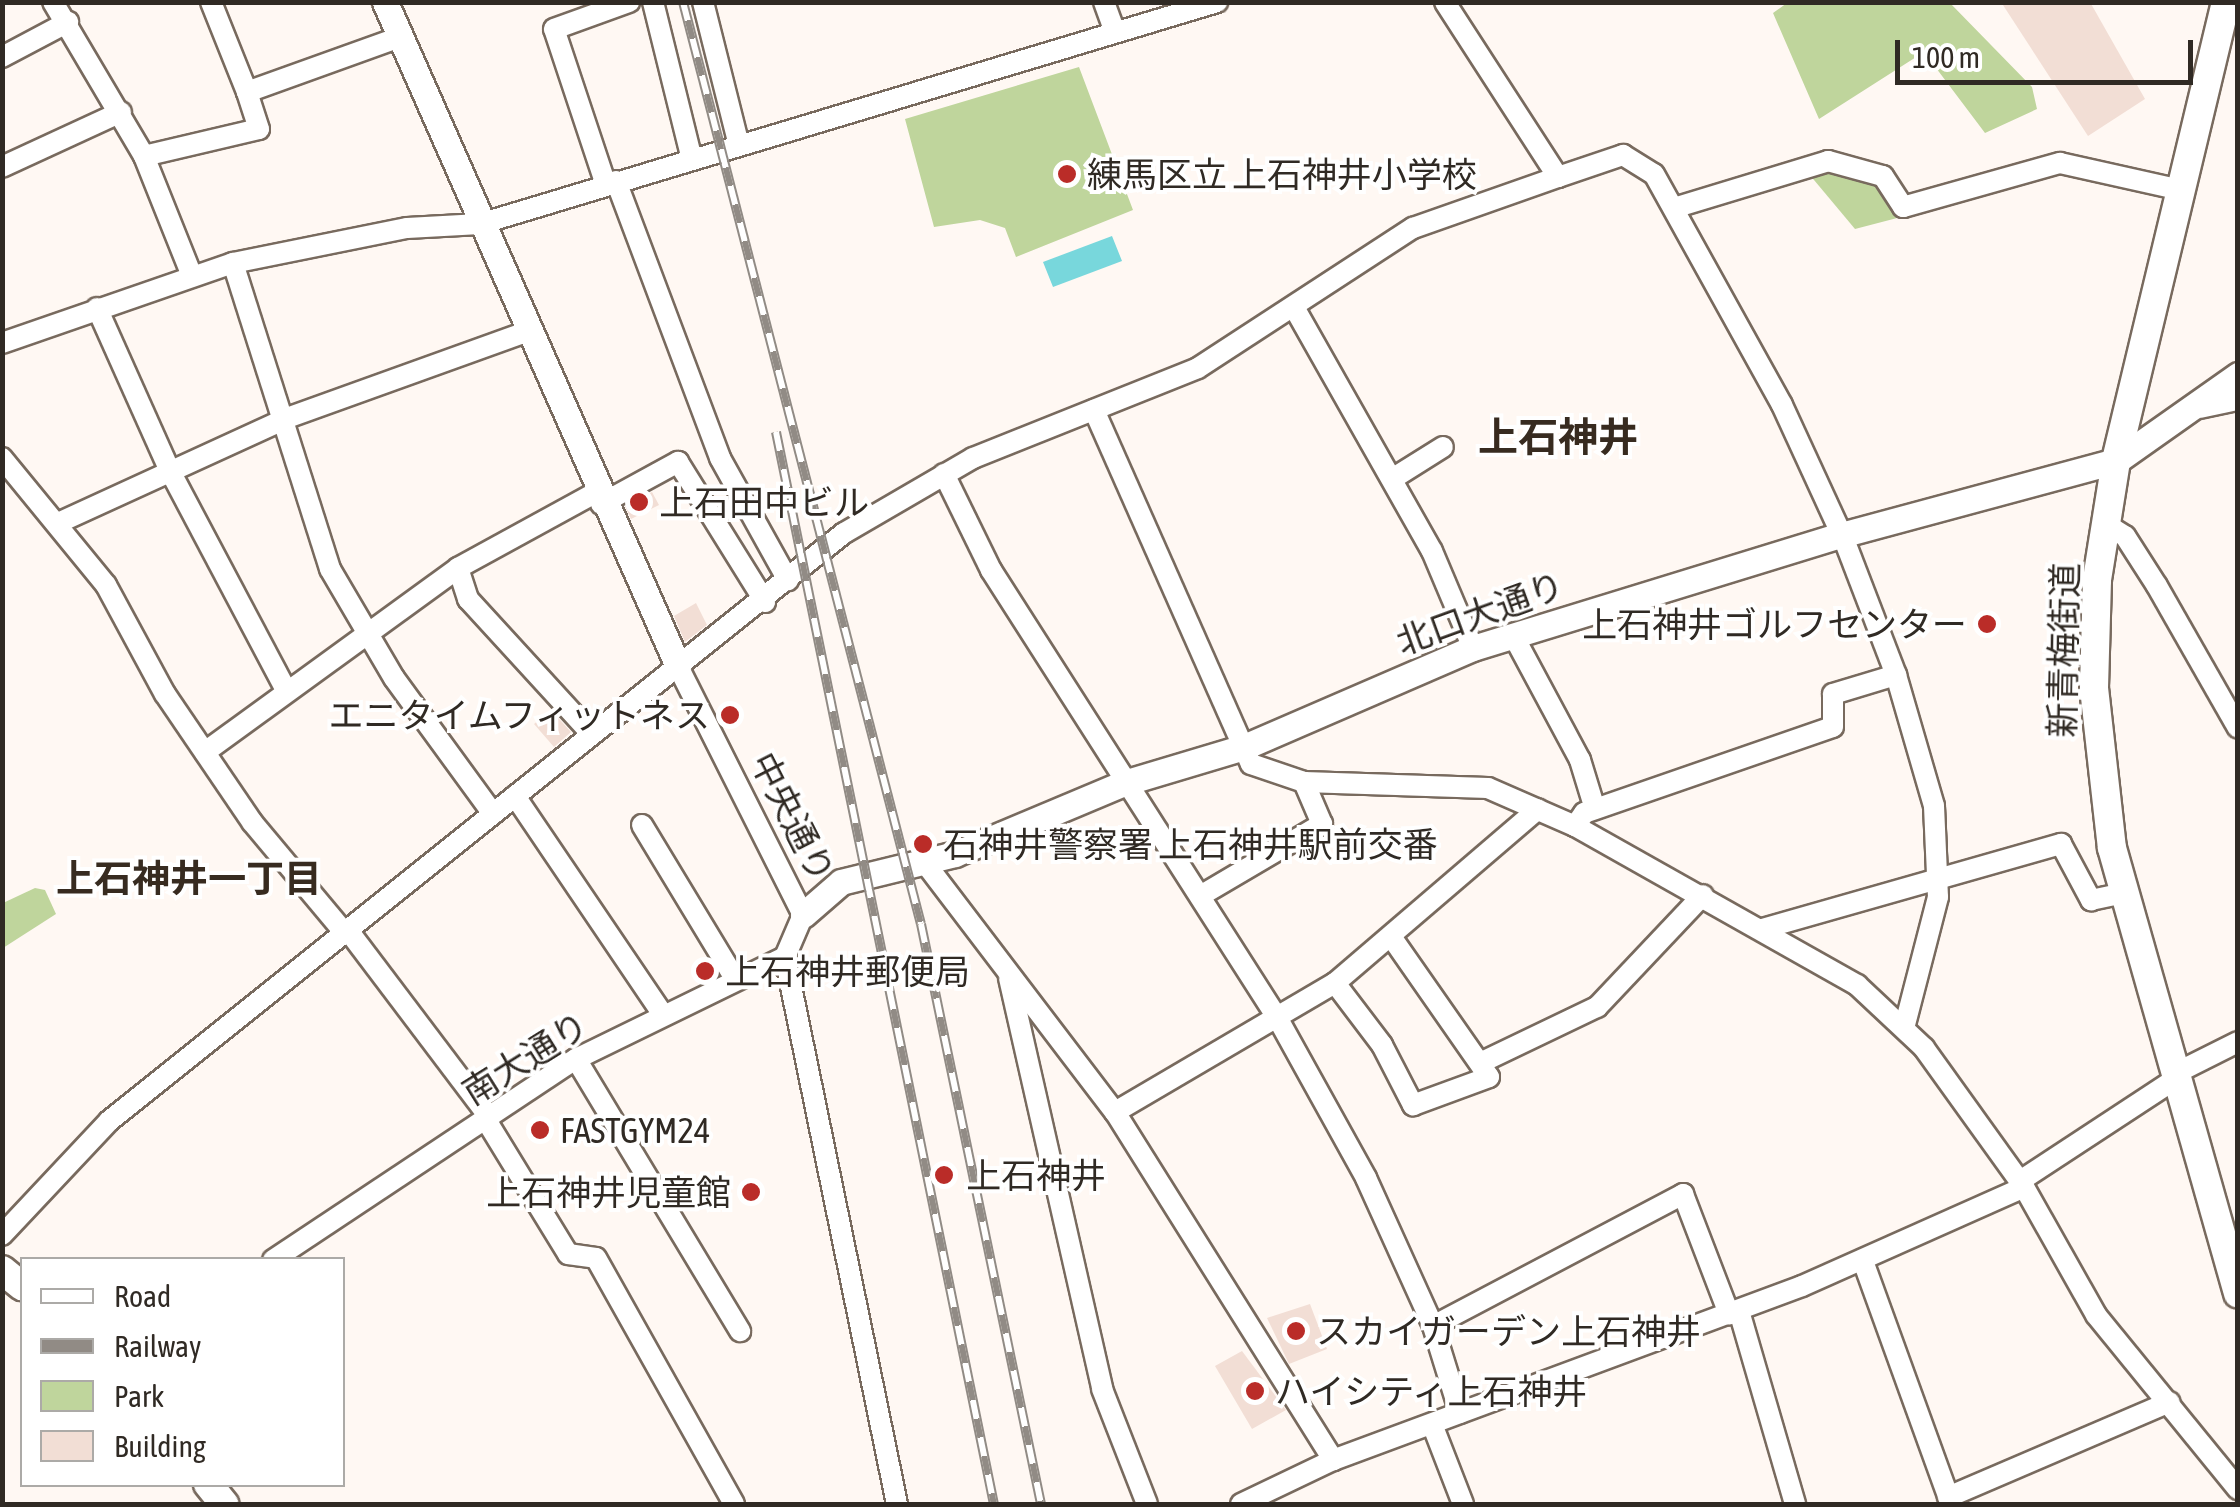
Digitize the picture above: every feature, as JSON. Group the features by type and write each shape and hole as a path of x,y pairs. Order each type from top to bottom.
{"main road":[{"name":"新青梅街道","path":"2226,2 2116,461 2104,524 2094,688 2125,893 2235,1276"}],"street":[{"path":"53,2 122,112 192,276"},
{"path":"144,156 259,129 211,2"},
{"path":"386,2 598,498 678,666"},
{"path":"628,2 554,29 720,458 788,580"},
{"path":"653,2 691,156"},
{"path":"704,2 738,142"},
{"path":"1104,2 1115,32"},
{"path":"2,343 233,263 407,228 480,224 691,156 1217,2"},
{"path":"1445,2 1558,177"},
{"path":"2,57 68,22"},
{"path":"247,92 400,36"},
{"path":"2,167 122,112"},
{"path":"2,1236 109,1121 590,734 765,602 855,526 944,474 1192,371 1295,309 1413,228 1630,156 1677,207 1841,535 1896,674 1934,806 1940,880 1905,1025"},
{"path":"1677,207 1828,162 1883,176 1903,208 2060,163 2181,190"},
{"path":"233,263 288,418 330,570 366,630 493,814"},
{"path":"97,308 170,471 286,690"},
{"path":"1295,309 1392,479 1473,648"},
{"path":"58,522 288,418 526,332"},
{"name":"北口大通り","path":"883,872 925,862 1124,783 1244,747 1473,648 1841,535 2116,461 2200,408 2238,374"},
{"path":"2200,408 2238,400"},
{"path":"1094,410 1244,747 1260,770 1304,782 1472,784 1574,826 1857,985 1905,1025 2022,1184 2096,1315 2238,1489"},
{"path":"1392,479 1444,447"},
{"path":"2,458 106,585 205,752 488,1119 568,1254 596,1258 734,1504"},
{"path":"205,752 366,630 458,568 678,462 765,602"},
{"path":"944,474 991,570 1278,1019 1366,1178 1433,1326 1460,1413"},
{"path":"2104,524 2125,536 2238,728"},
{"path":"458,568 468,600 590,734"},
{"path":"1513,635 1580,760 1596,809"},
{"name":"中央通り","path":"678,666 803,916 841,882 883,872"},
{"path":"1574,826 1596,809 1833,727 1833,694 1896,674"},
{"path":"1200,896 1322,824 1304,782"},
{"path":"515,796 663,1015"},
{"path":"1115,1112 1334,983 1392,938 1538,809"},
{"path":"642,824 736,980"},
{"path":"1762,929 2060,844 2091,900 2125,893"},
{"path":"925,862 1115,1112 1334,1460"},
{"path":"1480,1063 1596,1006 1703,896"},
{"path":"803,916 785,957 897,1504"},
{"path":"1334,983 1382,1045 1413,1106 1489,1077 1392,938"},
{"name":"南大通り","path":"278,1257 576,1058 785,957"},
{"path":"1007,972 1102,1390 1147,1504"},
{"path":"1240,1504 1334,1460 1863,1261 2022,1184 2176,1075 2238,1042"},
{"path":"576,1058 740,1332"},
{"path":"1433,1326 1683,1194 1734,1312 1794,1504"},
{"path":"1863,1261 1950,1501 2170,1402"},
{"path":"1432,1424 1462,1504"}],"green space":[{"path":"1787,3 1950,3 2032,87 2037,109 1985,133 1924,52 1819,119 1773,13"},
{"path":"1079,67 1133,210 1016,257 1005,228 980,220 934,227 905,119"},
{"path":"1847,170 1882,183 1901,217 1855,229 1809,174"},
{"path":"35,888 45,890 56,914 3,948 3,903"}],"water":[{"path":"1112,236 1122,261 1053,287 1043,262"}],"building":[{"path":"2001,2 2090,2 2145,99 2088,136"},
{"path":"652,492 659,505 631,519 625,506"},
{"path":"696,603 707,625 685,642 674,616"},
{"path":"551,710 571,732 554,747 534,724"},
{"name":"スカイガーデン上石神井","path":"1310,1304 1327,1349 1289,1364 1267,1318"},
{"name":"ハイシティ上石神井","path":"1242,1351 1286,1410 1252,1429 1215,1366"}],"railway":[{"path":"683,2 921,924 1041,1504"},
{"path":"776,432 994,1504"}],"place":[{"name":"練馬区立 上石神井小学校","path":"1067,174"},
{"name":"上石田中ビル","path":"639,502"},
{"name":"上石神井ゴルフセンター","path":"1987,624"},
{"name":"エニタイムフィットネス","path":"730,715"},
{"name":"石神井警察署 上石神井駅前交番","path":"923,844"},
{"name":"上石神井郵便局","path":"705,971"},
{"name":"FASTGYM24","path":"540,1130"},
{"name":"上石神井","path":"944,1175"},
{"name":"上石神井児童館","path":"751,1192"},
{"name":"スカイガーデン上石神井","path":"1296,1331"},
{"name":"ハイシティ上石神井","path":"1255,1391"}],"district":[{"name":"上石神井","path":"1558,437"},
{"name":"上石神井一丁目","path":"189,879"}]}
